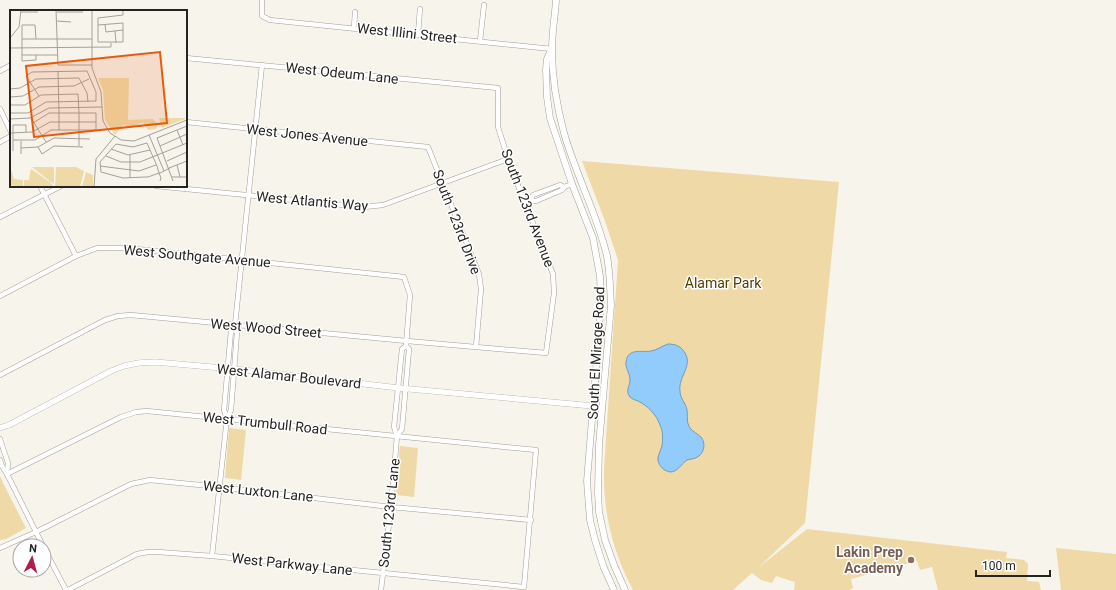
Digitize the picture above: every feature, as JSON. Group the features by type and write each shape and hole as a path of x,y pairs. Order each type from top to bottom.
{"main road":[{"name":"South El Mirage Road","path":"556,0 552,49 557,99 564,131 572,156 601,235 607,258 610,282 611,305 599,445 598,492 599,512 605,540 625,590"},
{"name":"South El Mirage Road","path":"552,49 547,59 546,70 547,97 550,118 572,184 593,238 600,276 601,300 587,481 589,510 595,540 604,568 614,590"}],"street":[{"name":"West Illini Street","path":"262,0 262,16 270,20 418,34 552,49"},
{"path":"480,41 484,5"},
{"path":"418,34 420,9"},
{"path":"354,28 355,12"},
{"name":"West Odeum Lane","path":"187,58 498,88"},
{"path":"212,556 227,418 231,410 230,369 237,332 235,328 262,65"},
{"path":"0,71 10,66"},
{"name":"South 123rd Avenue","path":"498,88 498,127 508,159 553,274 554,293 546,353"},
{"path":"0,109 10,130"},
{"name":"West Jones Avenue","path":"187,122 428,147"},
{"path":"0,142 10,137"},
{"name":"South 123rd Drive","path":"428,147 479,274 482,288 476,347"},
{"name":"West Atlantis Way","path":"166,187 375,207 508,159"},
{"path":"525,202 530,201 533,195 560,185 564,187 572,184"},
{"path":"40,187 76,256"},
{"path":"0,217 59,187"},
{"name":"West Southgate Avenue","path":"0,296 76,256 97,248 127,248 404,277"},
{"name":"South 123rd Lane","path":"381,590 391,507 397,436 394,427 402,349 406,344 410,295 404,277"},
{"name":"West Wood Street","path":"0,375 105,320 118,316 131,315 235,328 406,344 476,347 546,353"},
{"name":"South 123rd Lane","path":"397,436 402,429 409,349 406,344"},
{"name":"West Alamar Boulevard","path":"0,428 9,425 124,366 154,362 399,388 593,406"},
{"name":"West Trumbull Road","path":"7,474 121,417 132,413 147,411 227,418 536,450 531,520"},
{"path":"0,439 8,463 7,474"},
{"path":"0,460 39,538"},
{"name":"West Luxton Lane","path":"0,548 36,532 131,484 150,480 220,486 391,507 531,520"},
{"name":"West Parkway Lane","path":"67,590 138,554 148,552 212,556 524,587 531,520"},
{"path":"52,562 67,590"}],"green space":[{"name":"Alamar Park","path":"582,161 839,182 805,523 758,568 807,529 1007,552 1006,558 1024,560 1028,564 1027,581 1039,582 1041,590 938,590 932,567 920,570 917,561 851,579 853,588 849,590 794,590 795,582 776,576 772,583 761,580 752,573 733,590 633,590 618,557 611,534 606,511 604,487 618,260"},
{"path":"229,428 246,430 241,480 225,478"},
{"path":"400,446 418,448 414,497 396,495"},
{"path":"0,476 26,528 6,539 0,540"},
{"path":"1056,548 1116,554 1116,590 1061,590"}],"water":[{"path":"668,344 680,347 687,358 686,367 680,386 680,394 686,408 689,426 703,439 704,445 699,456 687,460 673,472 663,469 658,462 663,438 662,430 654,414 642,403 630,397 628,391 630,377 626,364 627,357 632,352 653,350"}],"place":[{"name":"Lakin Prep Academy","path":"911,560"}]}
